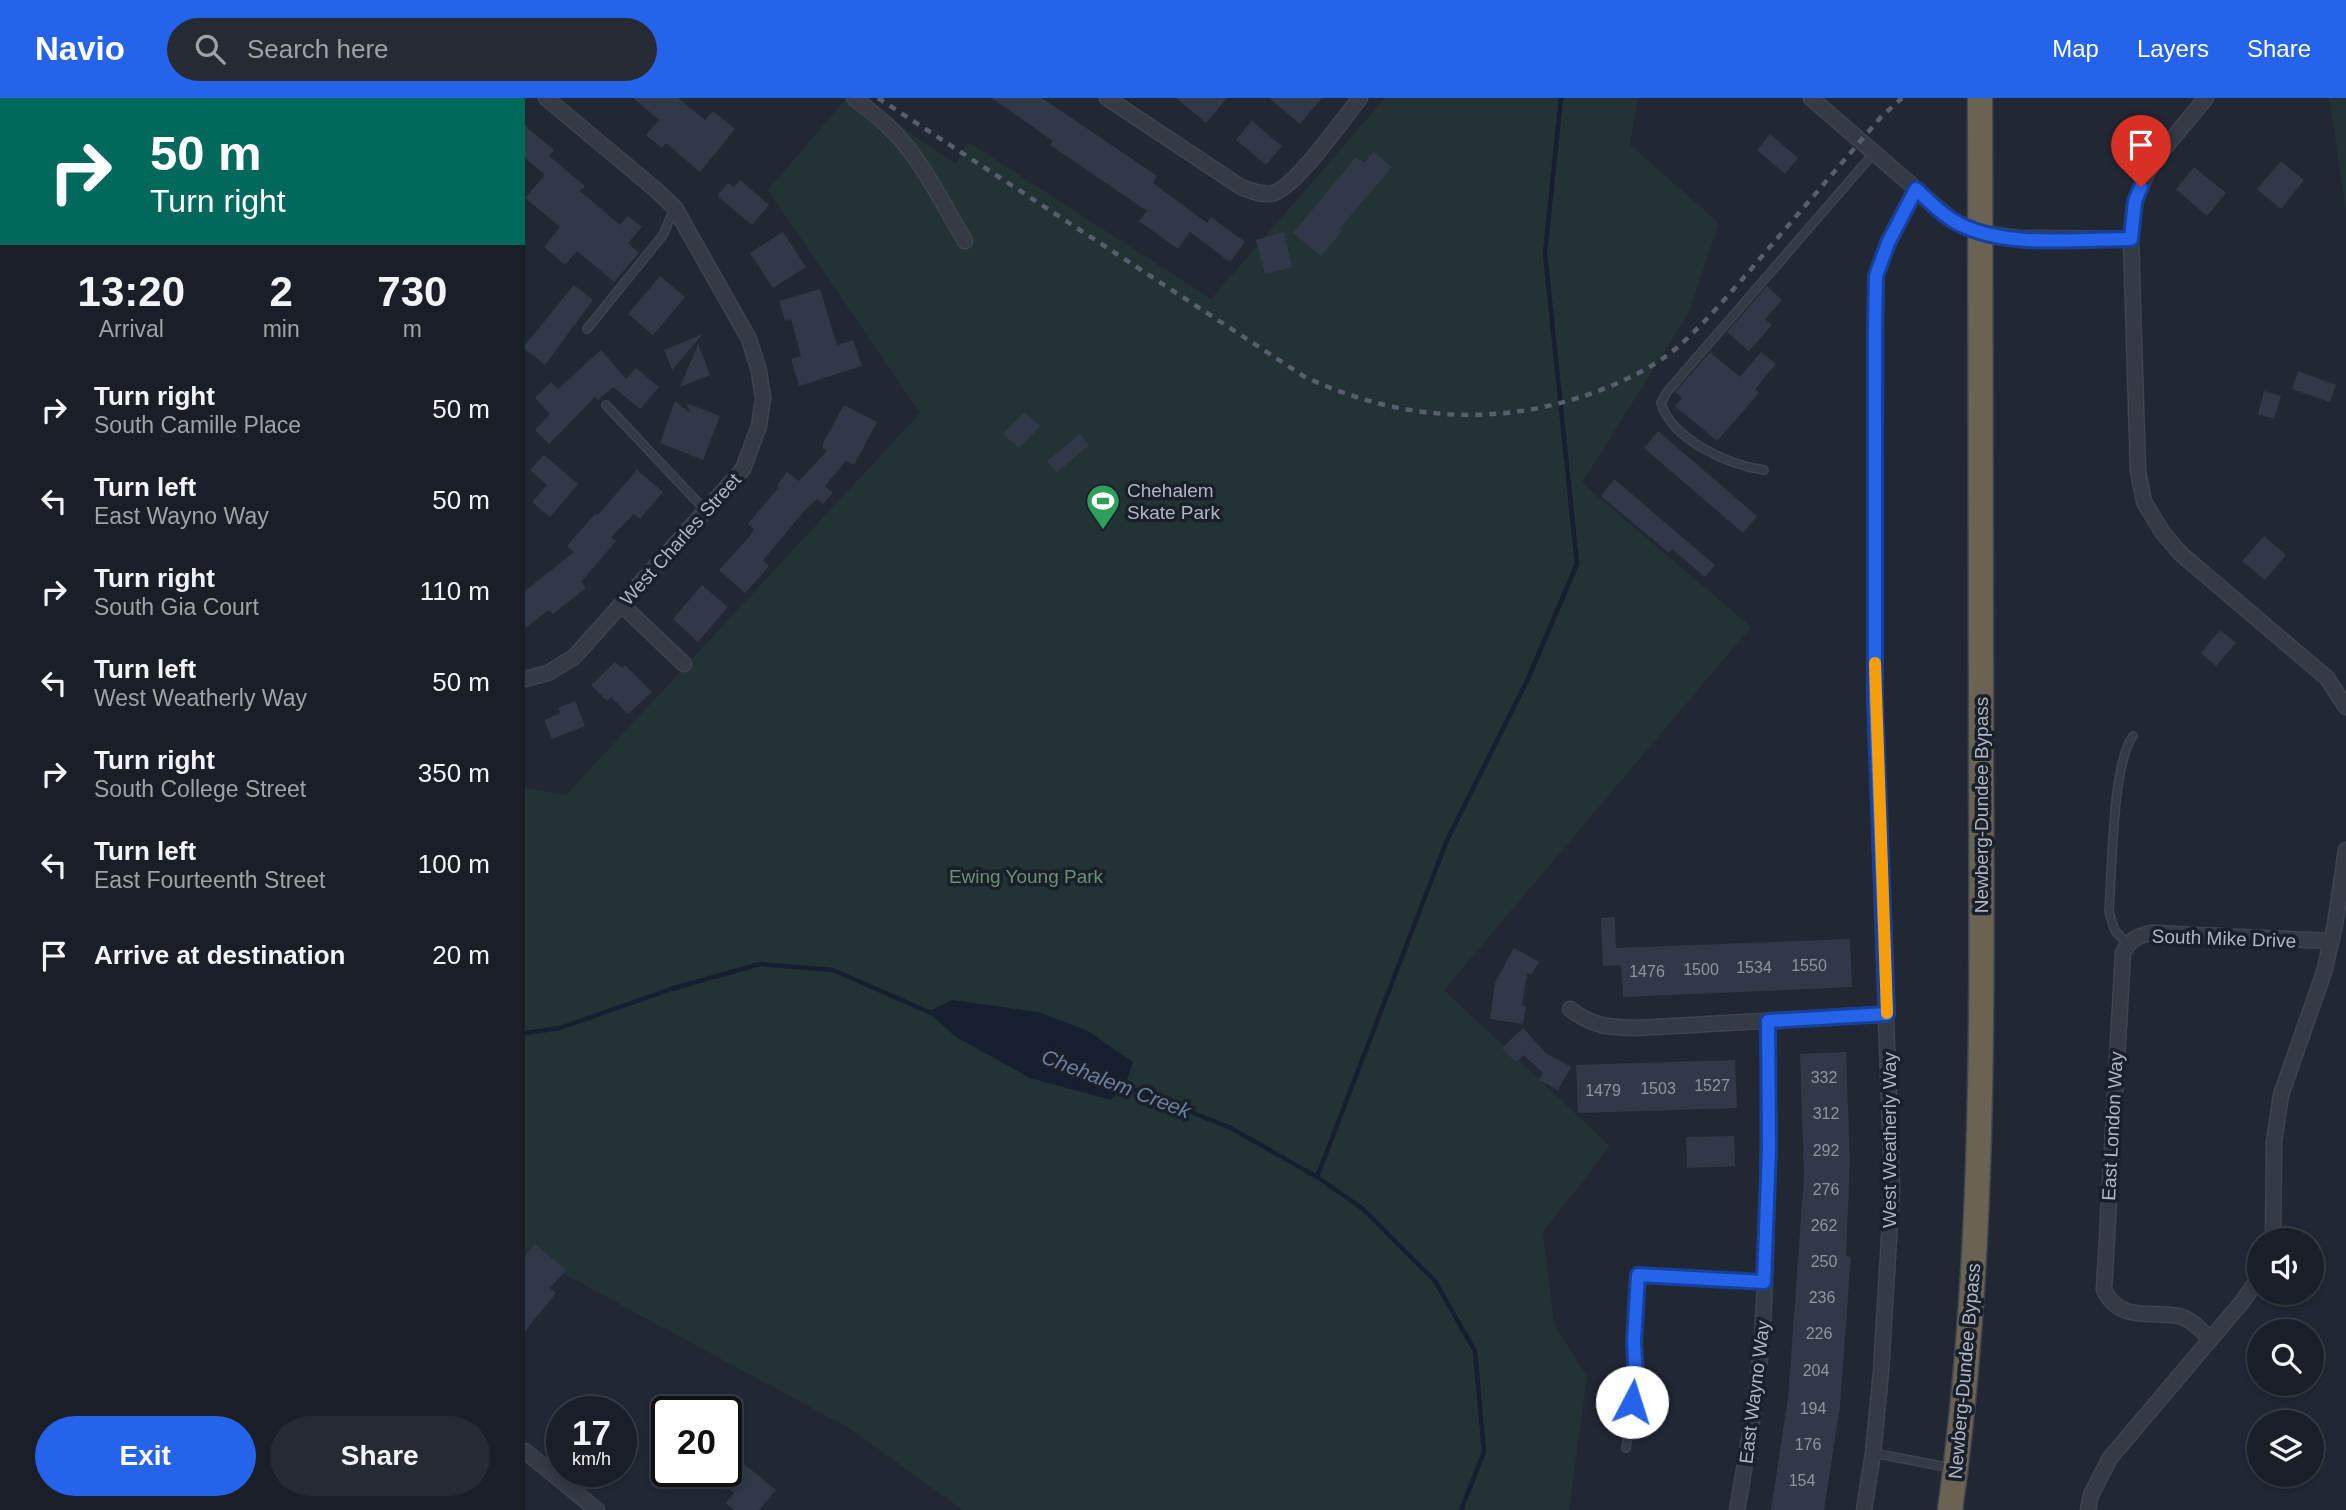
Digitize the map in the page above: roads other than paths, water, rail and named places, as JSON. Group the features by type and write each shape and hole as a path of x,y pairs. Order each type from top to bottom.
{"highway":[{"name":"Newberg-Dundee Bypass","path":"1950,1510 1975,1254 1981,993 1980,98"}],"street":[{"name":"West Charles Street","path":"525,679 548,673 573,657 743,469 759,426 762,398 759,371 749,339 675,208 546,98"},
{"path":"853,98 889,127 923,170 965,242"},
{"path":"1114,100 1241,187 1255,193 1273,193 1291,181 1360,98"},
{"path":"1811,98 1953,221 1983,233 2055,240 2131,239"},
{"path":"2206,98 2157,157 2135,201 2131,239 2135,438 2144,502 2163,533 2181,554 2327,678 2346,707"},
{"name":"West Weatherly Way","path":"1864,1510 1873,1453 1892,1189 1875,701 1876,276 1888,243 1916,189"},
{"path":"622,605 684,664"},
{"path":"2273,1228 2274,1142 2281,1095 2324,972 2346,850"},
{"name":"South Mike Drive","path":"2128,944 2139,936 2151,933 2331,941"},
{"name":"East London Way","path":"2128,944 2121,964 2104,1290 2115,1307 2131,1314 2179,1317 2188,1320 2211,1339"},
{"path":"1570,1009 1587,1022 1604,1027 1887,1014"},
{"name":"East Wayno Way","path":"1737,1510 1751,1431 1764,1282 1769,1149 1768,1021"},
{"path":"1638,1275 1764,1282"},
{"path":"2088,1510 2091,1495 2110,1458 2247,1293"},
{"path":"525,1451 597,1510"}],"lane":[{"path":"1764,470 1751,468 1716,454 1685,436 1665,416 1661,403 1667,392 1873,153"},
{"path":"587,329 663,235 675,208"},
{"path":"606,405 705,511"},
{"name":"South Mike Drive","path":"2128,944 2115,931 2109,912 2122,757 2133,736"},
{"path":"1626,1447 1636,1380 1634,1341 1638,1275"},
{"path":"1873,1453 1956,1468"}],"water":[{"path":"952,1000 1038,1012 1088,1031 1133,1062 1125,1086 1111,1100 1030,1078 956,1037 928,1012"}],"waterway":[{"path":"1317,1177 1447,840 1527,681 1577,564 1545,253 1561,98"},
{"name":"Chehalem Creek","path":"525,1033 560,1028 671,989 760,964 833,970 931,1013"},
{"name":"Chehalem Creek","path":"1120,1084 1231,1128 1317,1177 1363,1209 1435,1281 1475,1351 1484,1452 1461,1510"}],"railway":[{"path":"878,98 1305,377 1377,403 1413,411 1450,414 1524,411 1561,403 1620,382 1662,359 1692,334 1724,300 1881,117 1902,98"}],"place":[{"name":"Chehalem Skate Park","path":"1103,531"}],"park label":[{"name":"Ewing Young Park","path":"1026,876"}]}
